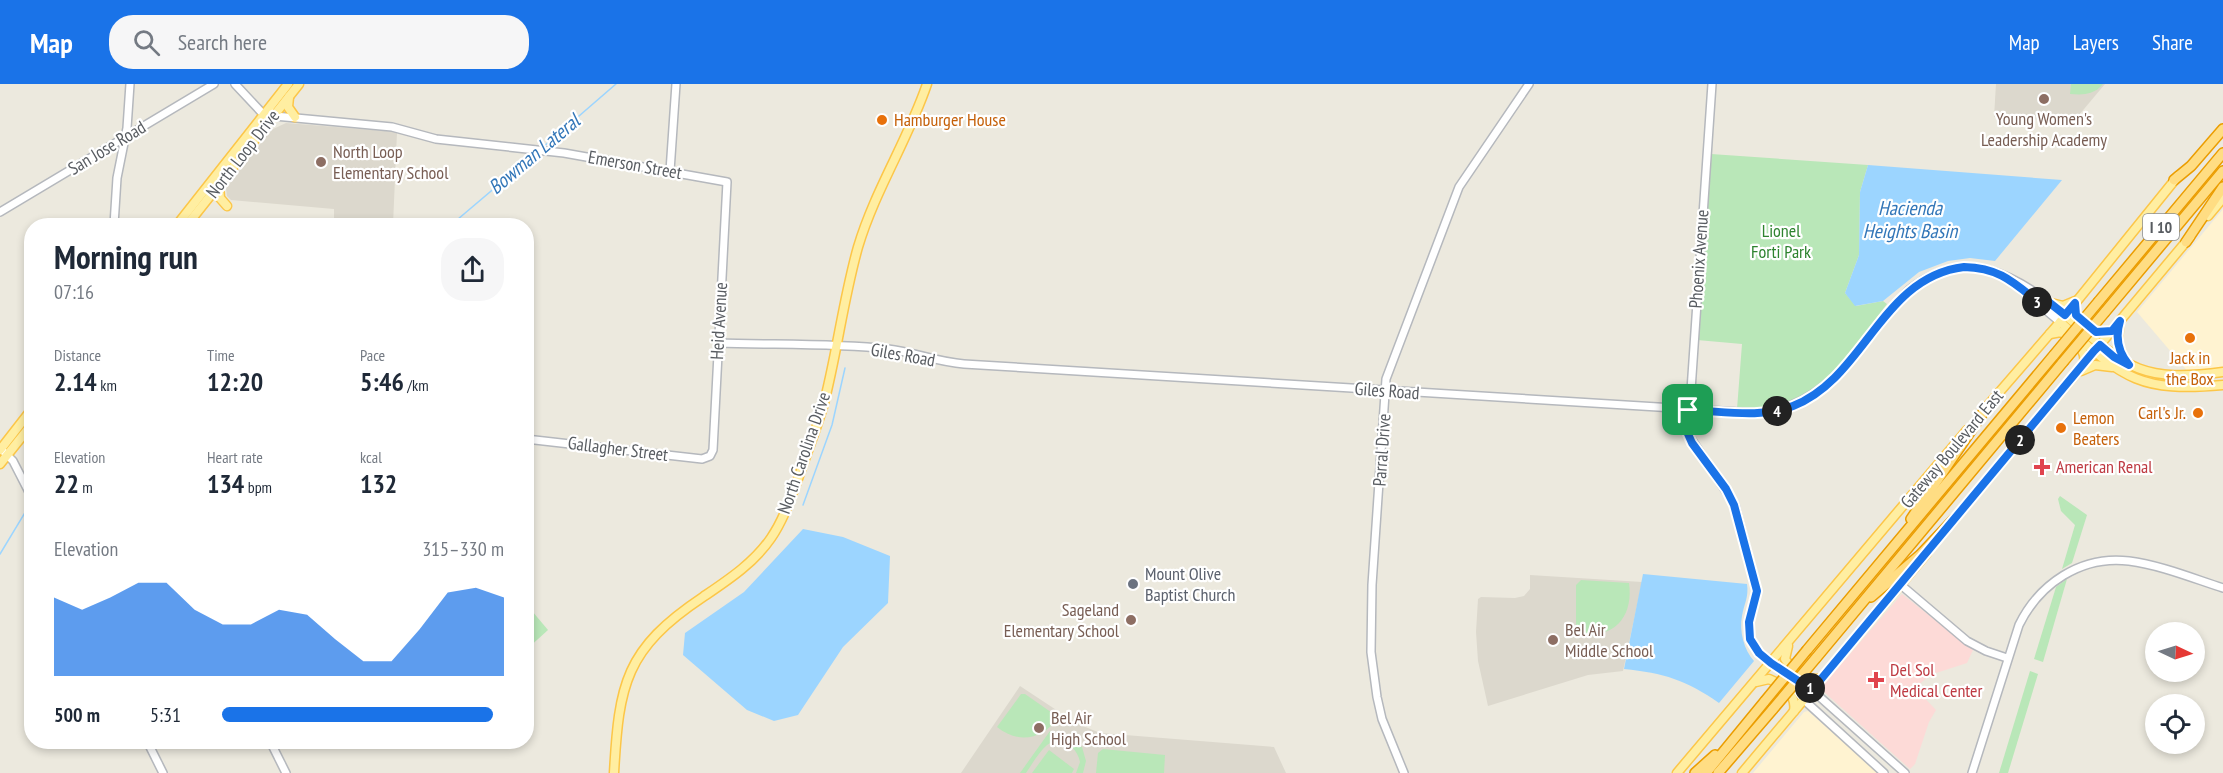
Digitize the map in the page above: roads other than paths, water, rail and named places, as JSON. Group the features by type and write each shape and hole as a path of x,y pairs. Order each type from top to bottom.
{"highway":[{"path":"2174,180 2191,166 2223,129"},
{"name":"I 10","path":"1706,773 2223,153"},
{"name":"I 10","path":"1718,773 2223,171"},
{"path":"2186,242 2223,187"},
{"path":"1884,557 1987,407"},
{"path":"1851,614 1920,555 1954,519"},
{"path":"1695,773 1734,740"}],"main road":[{"name":"North Loop Drive","path":"183,218 288,84"},
{"name":"North Loop Drive","path":"193,218 299,84"},
{"name":"North Carolina Drive","path":"614,773 618,711 634,664 651,639 666,623 741,570 770,539 783,515 818,424 850,279 865,227 910,128 927,84"},
{"path":"289,97 288,107 295,117"},
{"name":"Gateway Boulevard East","path":"1677,773 2050,334 2223,123"},
{"path":"219,184 220,198 227,206"},
{"path":"1742,773 2223,198"},
{"path":"2046,303 2063,306 2077,301 2076,315 2096,332 2112,331"},
{"path":"2062,318 2097,348 2114,368"},
{"path":"2120,321 2117,334 2118,345 2129,365"},
{"path":"2050,334 2061,332 2082,349 2085,354 2084,363"},
{"path":"2097,348 2140,370 2173,376 2223,372"},
{"path":"2076,374 2095,365 2114,368 2140,381 2161,386 2184,388 2223,385"},
{"path":"0,464 2,450 24,420"},
{"path":"2,450 24,431"},
{"path":"1789,642 1785,653 1788,664 1805,678 1816,680 1822,678"},
{"path":"1756,682 1769,679 1791,693 1794,699 1794,711"}],"street":[{"path":"114,218 117,178 125,138 130,84"},
{"name":"San Jose Road","path":"0,212 214,84"},
{"path":"235,84 264,115"},
{"path":"670,171 676,84"},
{"name":"Parral Drive","path":"1404,773 1382,719 1371,652 1372,585 1386,379 1455,196 1528,84"},
{"name":"Phoenix Avenue","path":"1712,84 1688,434 1692,443 1726,489 1734,505 1757,591 1749,622 1750,639 1759,653 1771,663"},
{"name":"Emerson Street","path":"264,115 392,127 436,140 548,151 727,182"},
{"path":"110,147 121,154"},
{"name":"Heid Avenue","path":"709,458 713,450 727,182"},
{"name":"Giles Road","path":"718,343 836,346 915,353 937,361 964,364 1755,413 1793,406 1814,395 1830,382 1900,299 1924,279 1943,271 1964,267 2002,274 2046,303 2062,318"},
{"name":"Gallagher Street","path":"534,440 627,452 709,458"},
{"path":"2,450 24,485"},
{"path":"1972,773 2019,625 2036,597 2061,577 2086,565 2117,560 2138,562 2223,588"},
{"path":"1901,585 1967,641 2007,658"},
{"path":"1771,663 1812,690 1904,773"},
{"path":"1771,663 1804,700 1884,773"},
{"path":"151,749 163,773"},
{"path":"274,749 286,773"}],"water":[{"name":"Hacienda Heights Basin","path":"1868,165 2062,180 1995,261 1970,258 1948,261 1919,272 1883,301 1855,306 1845,293 1859,255 1860,192"},
{"path":"803,529 843,537 890,556 888,603 843,647 798,715 774,721 747,710 683,655 685,633 744,592"},
{"path":"1643,574 1747,584 1741,628 1745,646 1754,661 1719,703 1674,679 1624,669"}],"waterway":[{"name":"Bowman Lateral","path":"542,148 616,84"},
{"name":"Bowman Lateral","path":"459,218 536,153"},
{"path":"803,505 832,425 845,368"},
{"name":"Bowman Lateral","path":"0,554 24,514"}],"place":[{"name":"Young Women's Leadership Academy","path":"2044,99"},
{"name":"Hamburger House","path":"882,120"},
{"name":"North Loop Elementary School","path":"321,162"},
{"name":"Jack in the Box","path":"2190,338"},
{"name":"Carl's Jr.","path":"2198,413"},
{"name":"Lemon Beaters","path":"2061,428"},
{"name":"American Renal","path":"2042,467"},
{"name":"Mount Olive Baptist Church","path":"1133,584"},
{"name":"Sageland Elementary School","path":"1131,620"},
{"name":"Bel Air Middle School","path":"1553,640"},
{"name":"Del Sol Medical Center","path":"1876,680"},
{"name":"Bel Air High School","path":"1039,728"}],"park label":[{"name":"Lionel Forti Park","path":"1781,241"}]}
